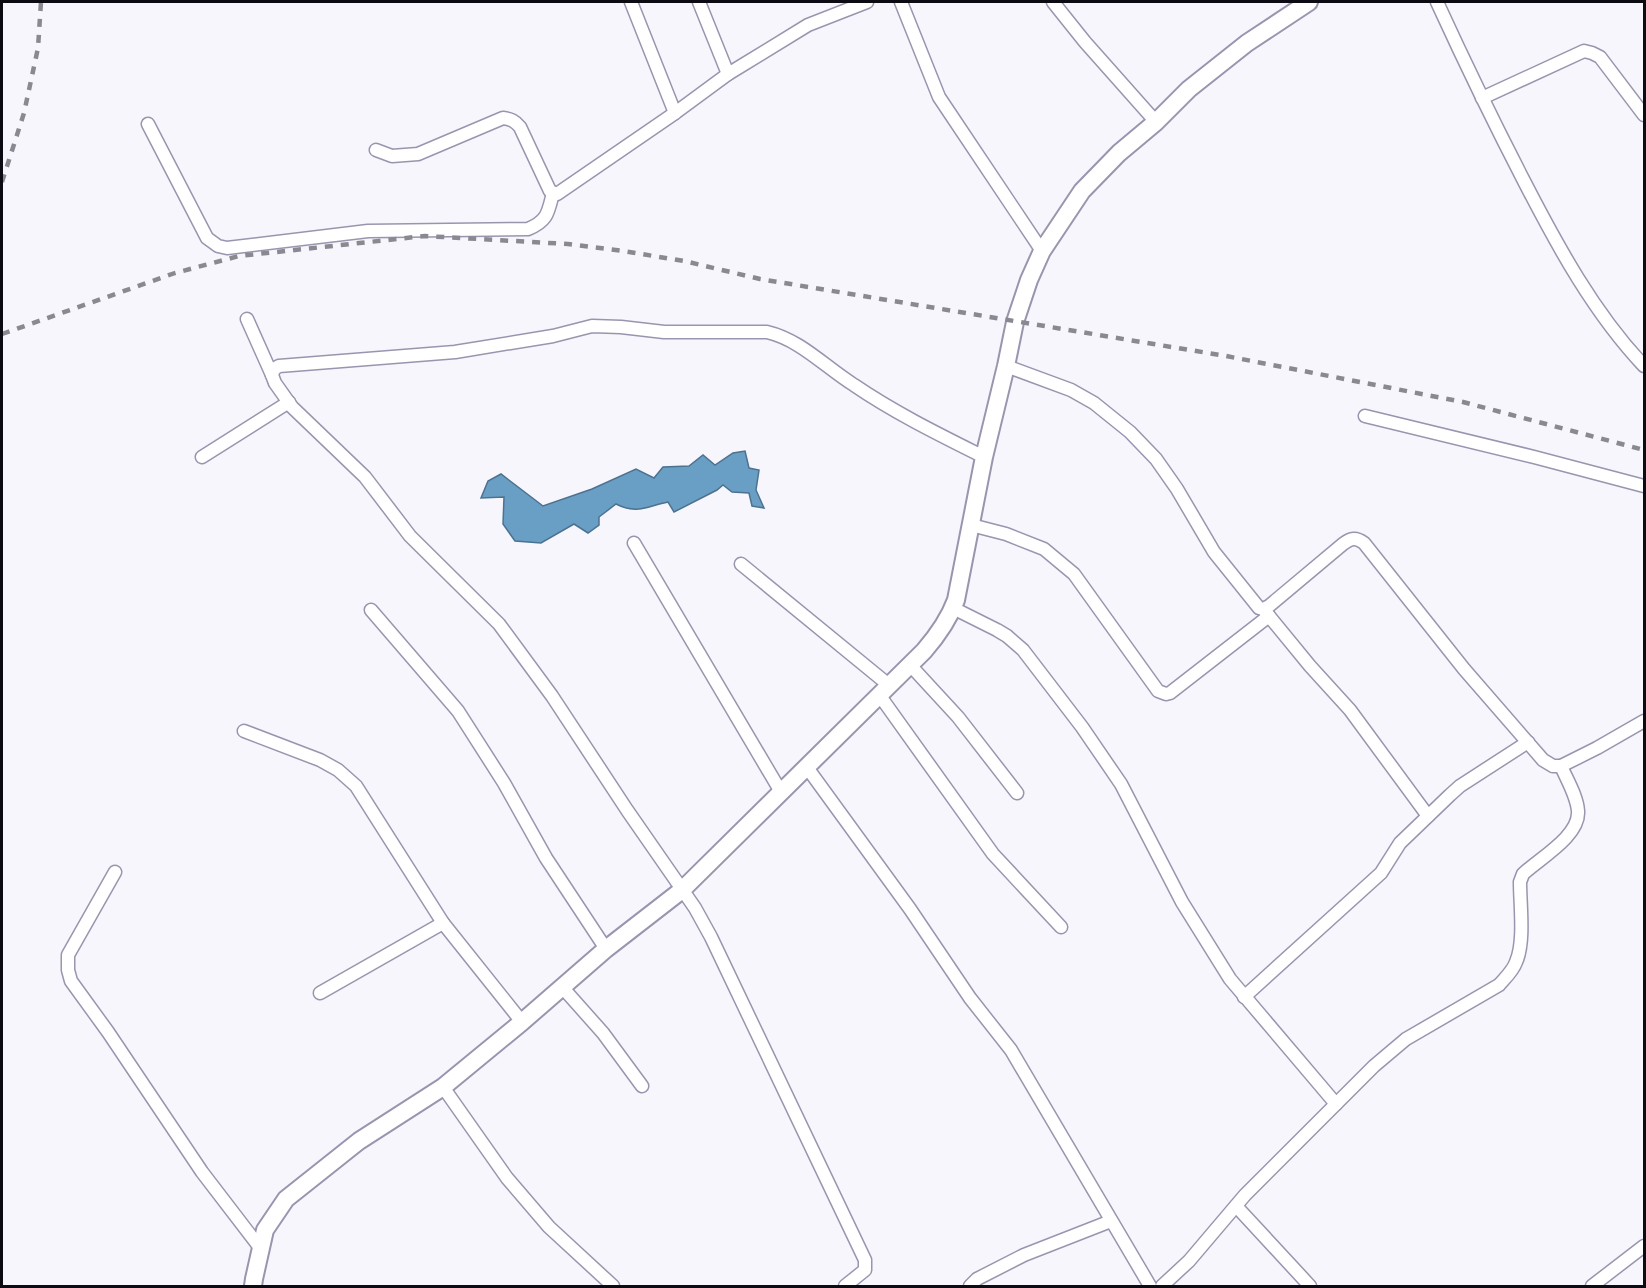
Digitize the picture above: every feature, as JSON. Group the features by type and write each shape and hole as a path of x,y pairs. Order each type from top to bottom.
{"street":[{"path":"631,2 675,113"},
{"path":"699,2 728,74"},
{"path":"376,150 392,156 418,154 504,118 509,119 514,121 524,134 550,190 558,194 728,74 808,25 867,2"},
{"path":"902,2 939,97 1042,251"},
{"path":"254,1287 265,1230 286,1199 359,1141 442,1087 563,988 606,949 682,890 806,766 911,666 937,636 953,608 962,575 984,457 1015,322 1029,280 1042,251 1082,191 1119,153 1156,122 1189,89 1247,43 1309,2"},
{"path":"1437,2 1482,98 1542,216 1587,293 1644,366"},
{"path":"1058,3 1085,42 1156,122"},
{"path":"1482,98 1584,51 1600,57 1644,115"},
{"path":"148,124 207,238 218,246 227,248 368,231 528,229 544,220 554,193"},
{"path":"247,319 275,383 289,402 365,477 422,548 499,624 552,696 695,908 865,1260 865,1270 845,1287"},
{"path":"272,375 274,369 279,366 455,352 552,336 592,326 664,332 767,333 779,335 800,346 853,385 934,432 984,457"},
{"path":"1006,366 1071,390 1094,403 1130,432 1156,459 1177,489 1214,552 1256,606 1266,612 1350,710 1428,816"},
{"path":"202,457 289,402"},
{"path":"1365,416 1644,486"},
{"path":"971,525 1006,534 1044,549 1074,574 1161,693 1170,693 1343,544 1352,539 1359,539 1464,669 1548,764 1561,766 1644,721"},
{"path":"634,543 781,792"},
{"path":"741,564 885,691 993,854 1061,927"},
{"path":"953,608 997,630 1023,650 1082,727 1130,801 1182,902 1230,979 1336,1104"},
{"path":"371,610 458,711 504,783 546,858 606,949"},
{"path":"911,666 958,717 1017,793"},
{"path":"244,731 320,760 338,770 356,786 443,922 522,1022"},
{"path":"1244,997 1381,873 1400,843 1461,786 1528,742"},
{"path":"806,766 910,909 970,998 1011,1050 1150,1287"},
{"path":"1162,1287 1189,1261 1236,1206 1374,1066 1406,1039 1499,985 1511,972 1520,952 1520,882 1523,874 1567,837 1577,824 1579,813 1577,804 1561,766"},
{"path":"116,872 68,955 71,981 202,1172 261,1249"},
{"path":"320,993 443,922"},
{"path":"563,988 603,1033 642,1086"},
{"path":"442,1087 507,1178 533,1209 613,1287"},
{"path":"1236,1206 1310,1287"},
{"path":"970,1287 977,1279 1024,1255 1111,1221"},
{"path":"1592,1287 1644,1246"}],"water":[{"path":"745,451 749,468 759,470 756,490 764,508 752,506 749,493 732,492 723,485 674,512 668,502 642,509 630,509 616,504 599,517 599,525 588,533 574,524 541,543 515,541 503,524 504,497 481,498 488,481 501,474 543,506 592,489 636,469 654,478 663,467 689,466 703,455 715,465 733,453"}],"railway":[{"path":"2,182 24,113 38,48 41,2"},
{"path":"2,334 175,273 239,256 425,236 568,244 684,261 760,279 1226,356 1463,402 1644,450"}]}
